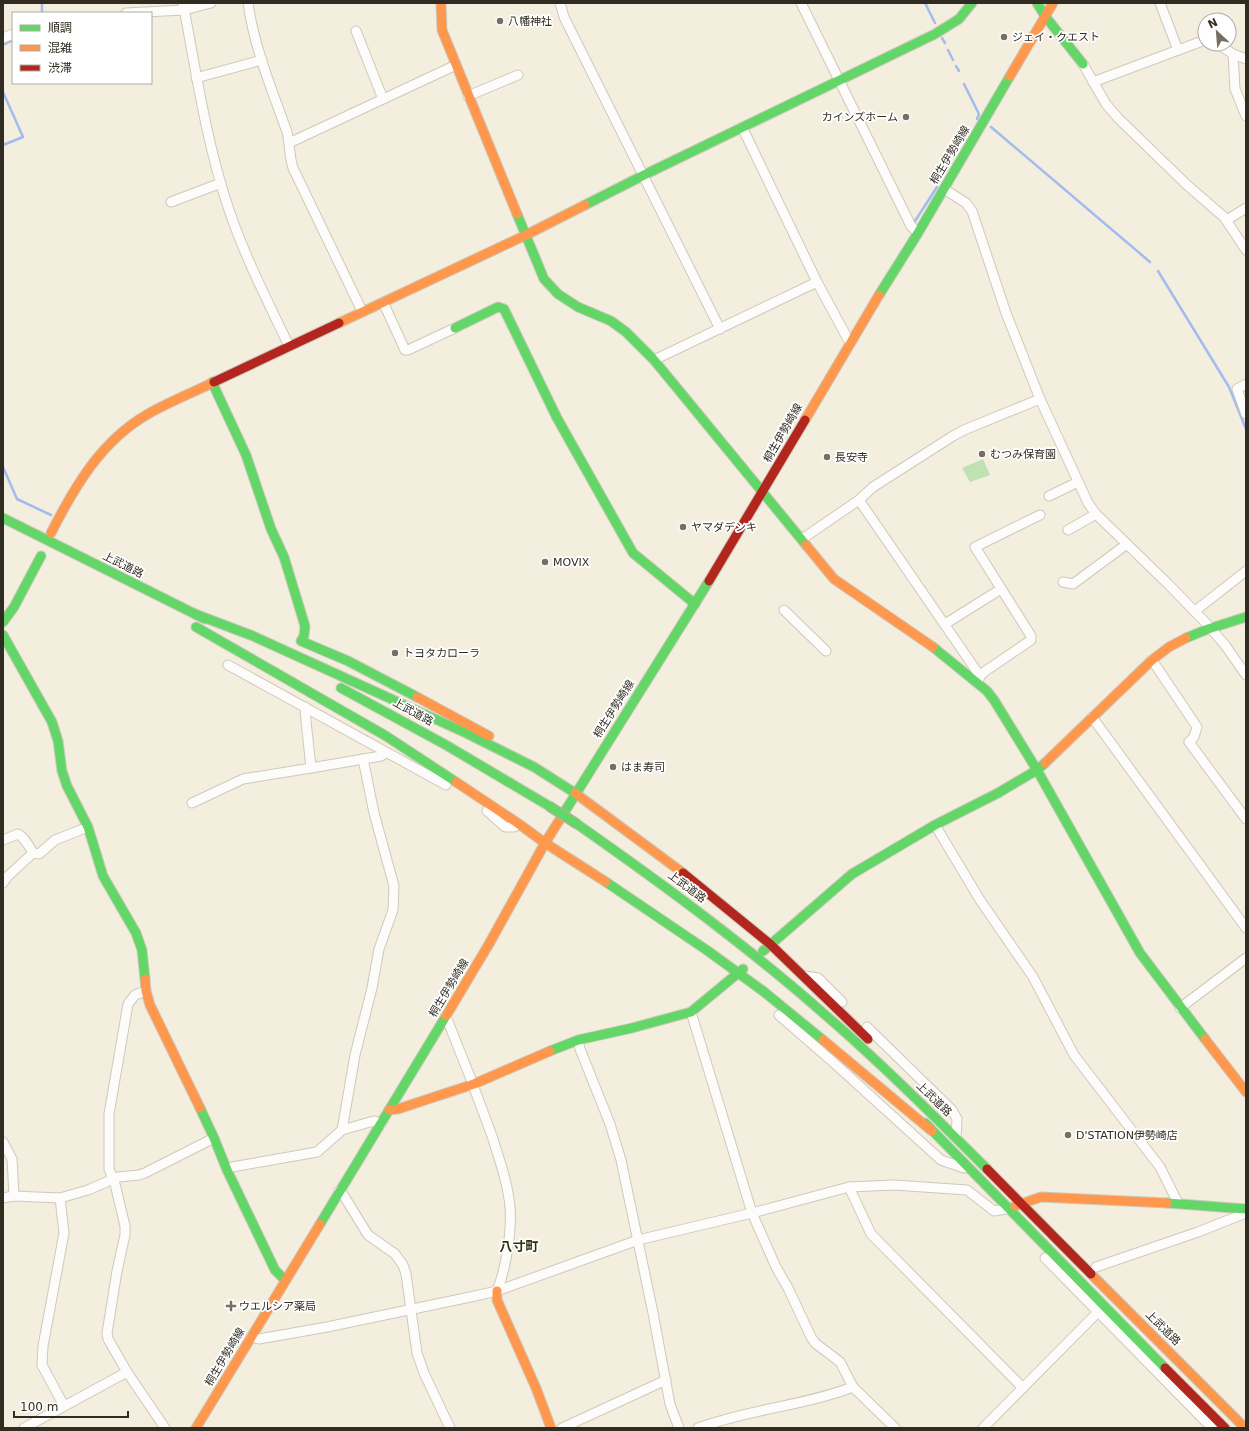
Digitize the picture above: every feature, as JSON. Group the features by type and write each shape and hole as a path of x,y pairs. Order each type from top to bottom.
{"main road":[{"path":"441,3 442,30 544,279 558,294 578,307 611,321 626,332 654,360 834,579 920,636 979,680 994,700 1037,770 1140,953 1180,1008 1246,1092"},
{"path":"51,533 76,484 95,458 115,437 131,424 148,414 212,382 526,235 644,175 946,28 963,15 972,3"},
{"path":"1037,3 1045,16 1082,64"},
{"name":"桐生伊勢崎線","path":"196,1428 489,944 545,843 575,793 695,604 763,492 850,343 918,233 1053,3"},
{"path":"455,328 498,308 504,309 557,418 633,553 695,604"},
{"path":"212,382 246,455 271,528 284,557 305,626 304,636 301,641 348,661 405,690 523,755 528,758 534,767"},
{"name":"上武道路","path":"3,518 313,674"},
{"path":"3,622 14,607 40,552 53,556"},
{"path":"195,614 253,636 466,733 534,767 575,793 686,875 767,948 802,975 914,1084 920,1103"},
{"path":"767,948 852,874 935,825 998,793 1037,770 1152,660 1176,642 1211,628 1246,617"},
{"path":"337,698 193,625 386,736 708,951 744,967 762,991 932,1131"},
{"path":"3,635 52,722 58,741 64,779 88,827 103,876 140,942 146,991 155,1016 214,1138 227,1170 275,1270 285,1280"},
{"name":"上武道路","path":"334,684 410,723 476,761 577,824 665,886 749,951 830,1019 920,1103 1245,1428"},
{"name":"上武道路","path":"366,712 421,742"},
{"path":"549,819 566,830"},
{"path":"389,1110 398,1109 474,1084 530,1059 578,1040 632,1028 691,1012 744,967"},
{"name":"上武道路","path":"829,1033 897,1095 1225,1428"},
{"path":"1010,1211 1024,1206 1041,1197 1178,1203 1246,1209"},
{"path":"497,1290 497,1300 536,1388 550,1428"}],"street":[{"path":"134,12 211,3"},
{"path":"248,3 262,60 289,143 290,158 293,168 362,311"},
{"path":"560,3 564,17 720,329"},
{"path":"801,3 910,226 918,233"},
{"path":"1160,3 1178,50"},
{"path":"183,6 206,124 228,207 242,243 289,346"},
{"path":"356,31 383,99"},
{"path":"1093,82 1197,43"},
{"path":"1230,52 1246,59"},
{"path":"1233,54 1235,89 1246,116"},
{"path":"196,78 262,60"},
{"path":"1082,64 1118,118 1187,185 1227,220 1246,250"},
{"path":"289,143 456,65"},
{"path":"468,96 518,75"},
{"path":"742,128 817,282 850,343"},
{"path":"170,202 221,183"},
{"path":"944,189 966,202 972,211 1006,313 1040,399 1088,503 1096,514 1128,544 1211,628 1246,676"},
{"path":"1227,220 1246,208"},
{"path":"654,360 817,282"},
{"path":"383,302 405,350 408,350 455,328"},
{"path":"1246,384 1237,389 1246,414"},
{"path":"802,540 859,500 873,488 952,436 1040,399"},
{"path":"1049,496 1078,482"},
{"path":"859,500 945,624 979,680 984,672 1031,640 1031,636 975,547 1040,515"},
{"path":"1068,530 1096,514"},
{"path":"1063,582 1073,584 1128,544"},
{"path":"1195,611 1246,571"},
{"path":"945,624 1001,589"},
{"path":"784,610 826,651"},
{"path":"1152,660 1197,727 1194,737 1189,742 1246,819"},
{"path":"228,665 448,787 491,814 505,827 514,827 519,824"},
{"path":"305,707 311,768"},
{"path":"1092,717 1246,928"},
{"path":"192,802 243,779 381,756 386,753"},
{"path":"342,1130 355,1055 372,988 379,949 393,910 394,886 374,813 363,759"},
{"path":"935,825 980,900 1033,977 1074,1055 1160,1167 1178,1203"},
{"path":"3,883 6,877 34,853 39,854 55,840 88,827"},
{"path":"3,840 18,834 29,845 34,853"},
{"path":"1180,1008 1246,958"},
{"path":"802,975 818,978 952,1110 957,1119 956,1138"},
{"path":"146,991 135,995 128,1004 109,1114 109,1169 115,1184 125,1226 125,1235 117,1271 107,1333 108,1339 127,1372 165,1428"},
{"path":"762,991 769,1006 941,1160 971,1171"},
{"path":"691,1012 752,1213 776,1267 815,1343 840,1362 853,1386 895,1428"},
{"path":"445,1017 474,1084 502,1166 510,1207 509,1239 501,1282 497,1290"},
{"path":"578,1040 610,1124 621,1160 670,1404 676,1424 679,1428"},
{"path":"227,1170 232,1167 317,1152 342,1130 375,1121 381,1124"},
{"path":"3,1198 14,1196 60,1198 88,1190 118,1177 145,1172 214,1138"},
{"path":"3,1142 12,1159 14,1196"},
{"path":"251,1337 259,1339 327,1327 497,1290 638,1240 752,1213 849,1187 894,1185 966,1190 994,1211 1010,1211 1018,1231 1212,1428"},
{"path":"849,1187 871,1234 1023,1388"},
{"path":"339,1191 344,1196 368,1235 395,1254 403,1265 406,1274 417,1353 424,1373 450,1428"},
{"path":"60,1198 64,1233 43,1346 42,1365 64,1406"},
{"path":"1024,1206 1042,1213 1246,1420"},
{"path":"1096,1267 1198,1232 1246,1213"},
{"path":"1088,1289 1090,1304"},
{"path":"983,1428 1098,1312"},
{"path":"24,1428 127,1372"},
{"path":"562,1428 666,1380"},
{"path":"698,1428 744,1414 829,1396 853,1386"}],"green space":[{"path":"983,459 990,475 970,482 962,468"}],"waterway":[{"path":"42,3 42,12"},
{"path":"925,3 935,23"},
{"path":"942,38 945,43"},
{"path":"3,45 12,40"},
{"path":"948,50 953,60"},
{"path":"956,66 959,71"},
{"path":"964,84 979,114 977,119"},
{"path":"3,92 23,137 3,145"},
{"path":"991,127 1150,262"},
{"path":"915,221 937,187"},
{"path":"1158,271 1229,387 1246,429"},
{"path":"3,467 17,499 51,515"}],"traffic: fast":[{"path":"585,205 935,34 959,19 972,3"},
{"path":"1037,3 1045,16 1083,64"},
{"path":"879,295 918,233 1010,76"},
{"path":"517,214 544,279 558,294 578,307 611,321 626,332 654,360 806,545"},
{"path":"455,328 498,307 504,309 557,418 633,553 695,604"},
{"path":"212,382 246,455 271,529 284,557 305,626 304,636 301,641 348,661 417,697"},
{"path":"3,518 205,619"},
{"path":"3,622 14,607 41,556"},
{"path":"562,816 709,581"},
{"path":"195,614 253,636 466,733 534,767 575,793"},
{"path":"1186,638 1208,629 1246,617"},
{"path":"196,627 386,736 456,782"},
{"path":"3,635 52,722 58,741 62,771 67,786 88,827 103,876 136,933 142,950 145,979"},
{"path":"933,647 987,691 994,700 1037,770 1140,953 1205,1039"},
{"path":"341,688 446,745 549,806"},
{"path":"763,951 852,874 935,825 998,793 1037,770 1045,763"},
{"path":"549,806 577,824"},
{"path":"577,824 642,870 738,942 800,993 890,1074 987,1169"},
{"path":"606,882 708,951 763,991 823,1040"},
{"path":"550,1051 578,1040 632,1028 691,1012 743,969"},
{"path":"320,1224 446,1016"},
{"path":"200,1108 227,1170 275,1270 285,1280"},
{"path":"925,1123 1165,1368"},
{"path":"1167,1203 1246,1209"}],"traffic: slow":[{"path":"441,3 442,30 517,214"},
{"path":"1010,76 1053,3"},
{"path":"339,323 526,235 585,205"},
{"path":"805,420 879,295"},
{"path":"51,533 80,482 91,466 116,437 131,425 164,405 214,382"},
{"path":"806,545 834,579 933,647"},
{"path":"1045,763 1152,660 1169,647 1186,638"},
{"path":"417,697 489,736"},
{"path":"456,782 545,843 606,882"},
{"path":"575,793 683,873"},
{"path":"446,1016 562,816"},
{"path":"145,979 146,991 150,1005 200,1108"},
{"path":"1205,1039 1246,1092"},
{"path":"823,1040 932,1131"},
{"path":"389,1110 398,1109 474,1084 550,1051"},
{"path":"1015,1206 1041,1197 1167,1203"},
{"path":"196,1428 320,1224"},
{"path":"1091,1274 1245,1428"},
{"path":"497,1291 497,1300 536,1388 551,1428"}],"traffic: jam":[{"path":"214,382 339,323"},
{"path":"709,581 805,420"},
{"path":"683,873 770,944 868,1039"},
{"path":"987,1169 1091,1274"},
{"path":"1165,1368 1225,1428"}],"place":[{"name":"八幡神社","path":"500,21"},
{"name":"ジェイ・クエスト","path":"1004,37"},
{"name":"カインズホーム","path":"906,117"},
{"name":"むつみ保育園","path":"982,454"},
{"name":"長安寺","path":"827,457"},
{"name":"ヤマダデンキ","path":"683,527"},
{"name":"MOVIX","path":"545,562"},
{"name":"トヨタカローラ","path":"395,653"},
{"name":"はま寿司","path":"613,767"},
{"name":"D'STATION伊勢崎店","path":"1068,1135"},
{"name":"ウエルシア薬局","path":"231,1306"}],"district":[{"name":"八寸町","path":"519,1246"}]}
